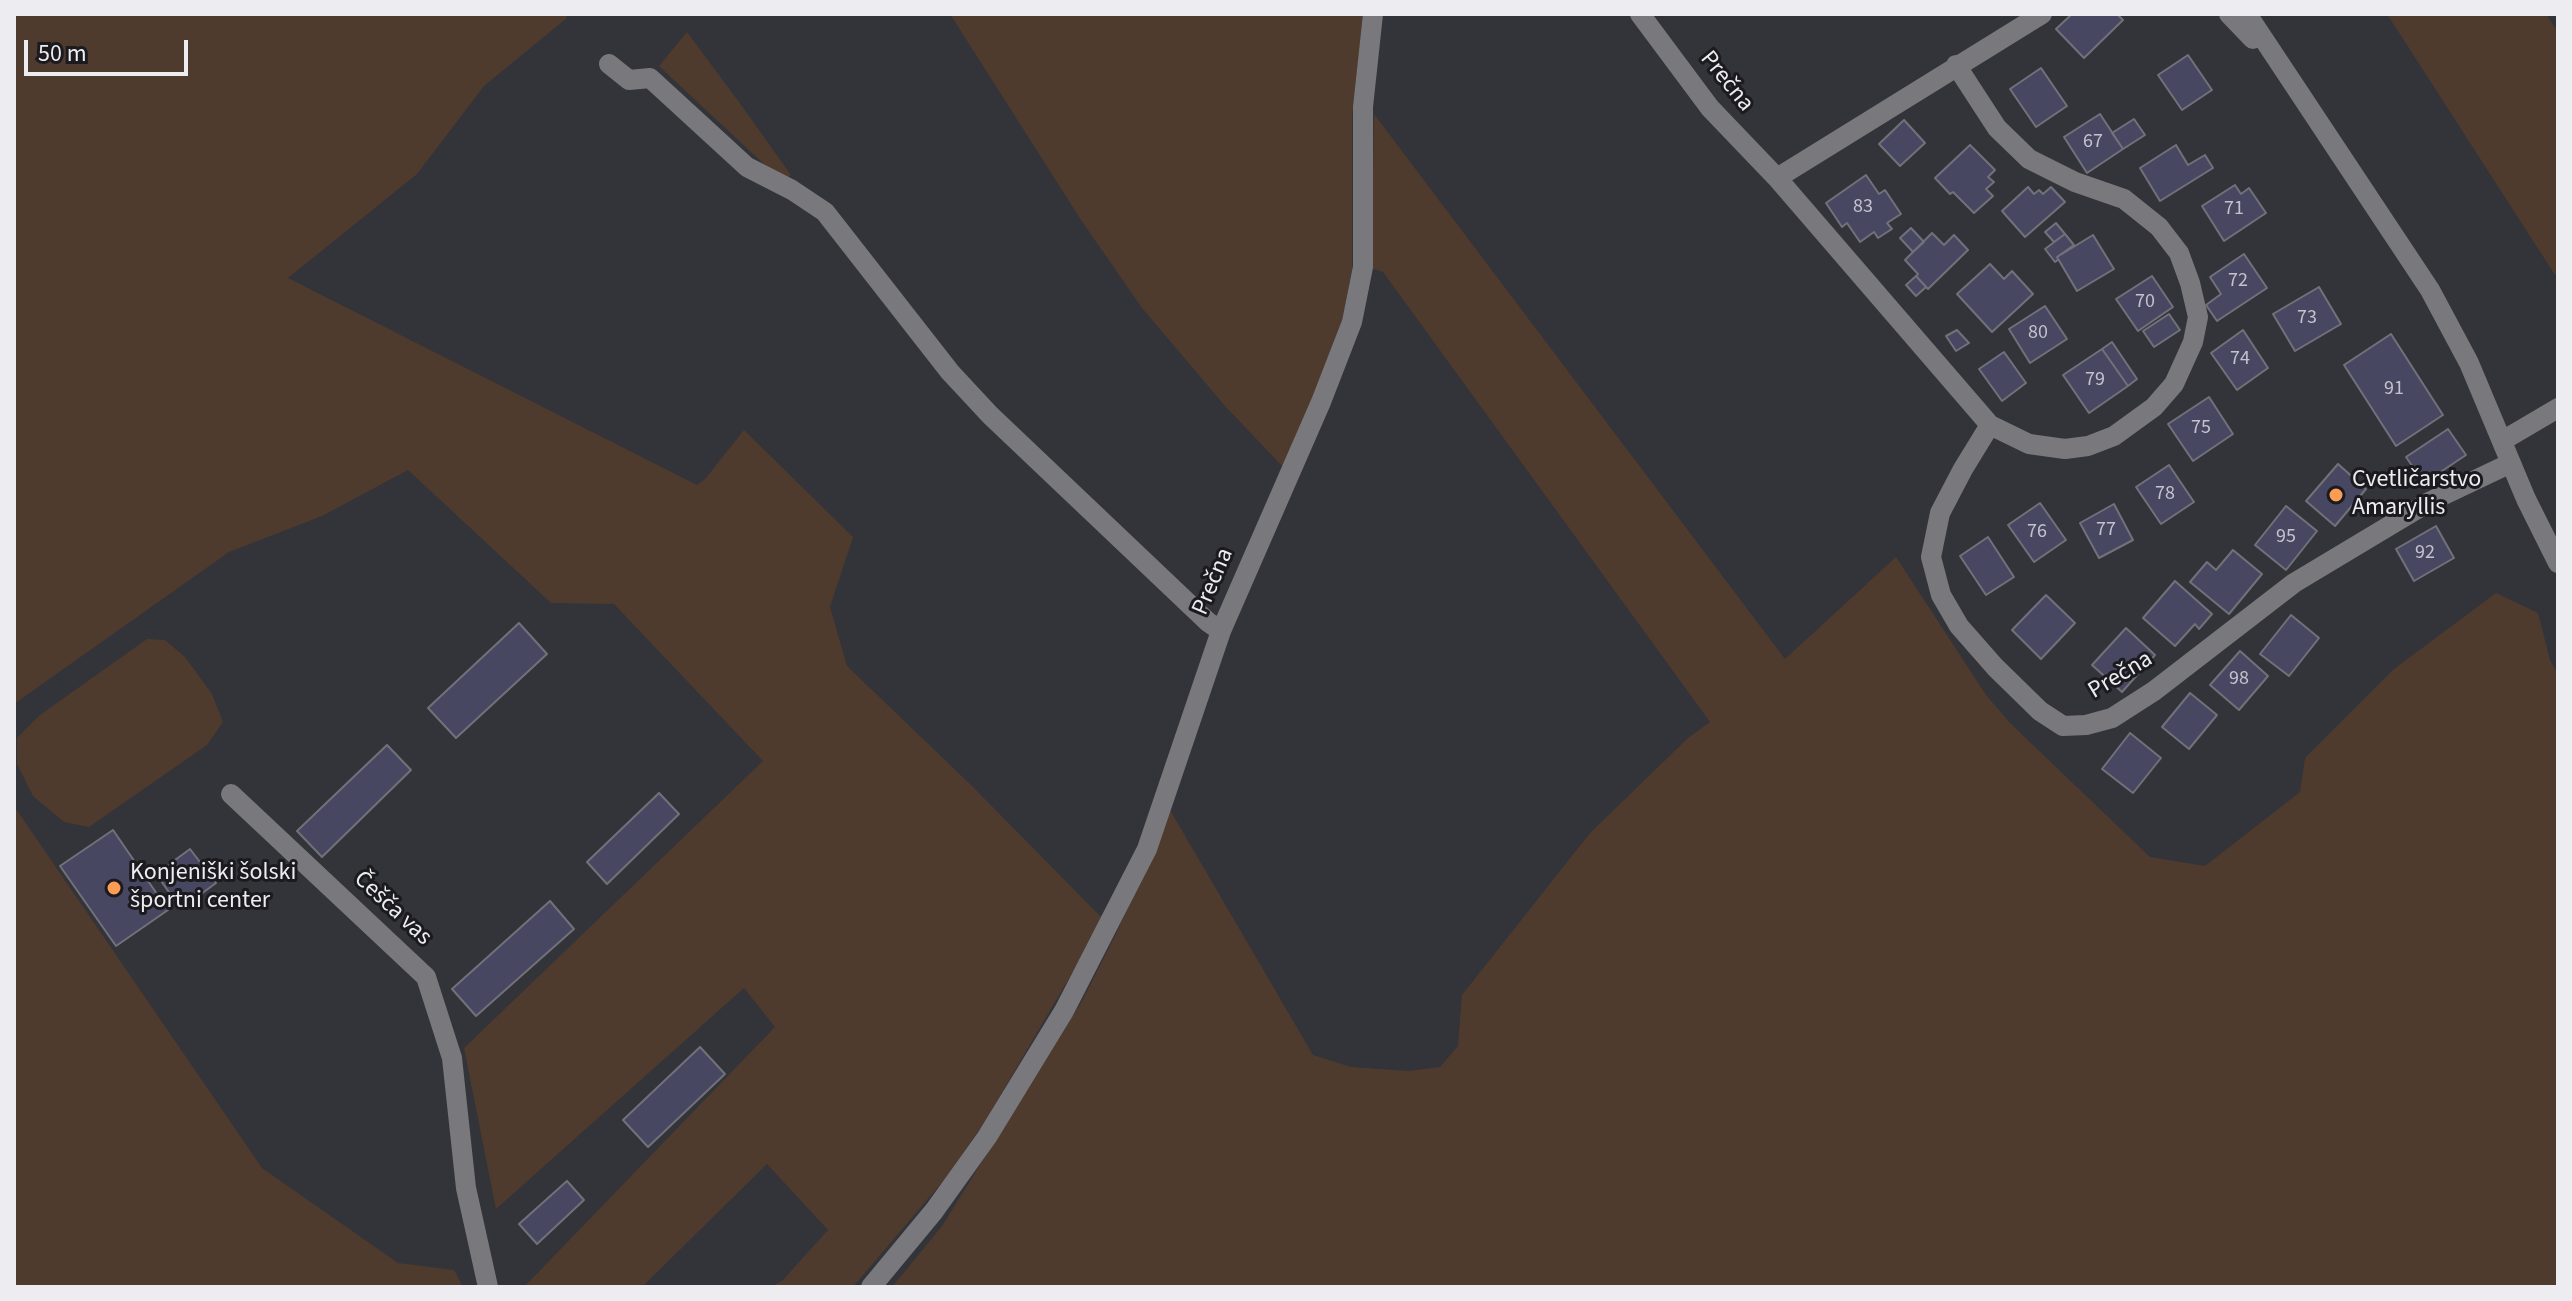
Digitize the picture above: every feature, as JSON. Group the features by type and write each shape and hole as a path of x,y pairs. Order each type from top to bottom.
{"street":[{"name":"Prečna","path":"871,1287 934,1211 987,1137 1064,1011 1147,849 1221,631 1321,402 1352,322 1363,267 1363,107 1373,14"},
{"name":"Prečna","path":"1640,14 1710,108 1777,178 1990,425 2029,444 2065,449 2088,446 2114,436 2154,407 2174,384 2193,342 2198,317 2179,253 2159,227 2124,199 2075,182 2029,159 1997,128 1956,65"},
{"path":"1777,178 2042,14"},
{"path":"2229,14 2251,38 2273,53"},
{"path":"2247,14 2430,290 2469,363 2558,563"},
{"path":"609,64 629,80 650,78 747,167 792,190 825,212 950,372 990,415 1196,612 1221,631"},
{"path":"2502,441 2558,408"},
{"name":"Prečna","path":"1990,425 1940,513 1931,557 1941,595 1959,626 2040,711 2063,726 2086,725 2112,718 2154,691 2294,583 2429,502 2511,463"},
{"name":"Češča vas","path":"231,794 426,977 452,1058 466,1188 488,1287"}],"shaded area":[{"path":"14,14 565,14 567,18 484,86 417,174 288,278 697,485 744,430 853,537 830,607 847,666 971,785 1102,918 984,1123 944,1180 853,1287 770,1287 782,1281 828,1230 767,1164 642,1287 524,1287 775,1027 744,988 496,1209 464,1048 763,761 614,604 551,603 408,470 322,516 229,552 14,704"},
{"path":"950,14 1363,14 1352,117 1352,269 1343,318 1283,467 1225,406 1142,308 1081,220"},
{"path":"2387,14 2546,14 2558,32 2558,273 2555,275"},
{"path":"687,32 791,175 782,181 659,66"},
{"path":"1374,114 1785,659 1896,557 1986,695 2011,724 2150,857 2205,866 2300,792 2305,758 2394,669 2496,593 2538,613 2550,660 2558,674 2558,1287 892,1287 942,1226 1082,1001 1116,934 1170,810 1313,1055 1351,1067 1408,1071 1440,1067 1458,1046 1462,995 1590,833 1688,738 1710,722 1383,272 1371,268"},
{"path":"147,639 165,640 185,657 212,694 223,722 207,745 89,827 64,822 33,796 17,764 17,738 40,715"},
{"path":"14,806 262,1168 398,1263 454,1270 463,1287 14,1287"}],"building":[{"path":"2072,14 2117,14 2123,20 2084,58 2056,29"},
{"path":"2188,55 2212,90 2182,110 2158,75"},
{"path":"2041,68 2067,106 2036,127 2010,89"},
{"path":"2100,114 2123,149 2087,173 2064,137"},
{"path":"2134,119 2145,135 2123,149 2112,133"},
{"path":"1904,120 1925,143 1900,166 1879,144"},
{"path":"1970,145 1995,170 1988,177 1994,182 1986,189 1993,196 1974,213 1935,178"},
{"path":"2176,145 2188,165 2205,155 2213,168 2160,201 2140,168"},
{"path":"1866,175 1879,194 1885,190 1901,214 1887,223 1892,229 1878,238 1874,232 1860,242 1847,223 1842,227 1826,203"},
{"path":"2235,185 2241,194 2249,188 2266,213 2224,241 2202,206"},
{"path":"2028,187 2034,194 2039,190 2043,194 2051,187 2065,202 2025,237 2002,211"},
{"path":"2056,223 2065,234 2054,242 2045,232"},
{"path":"1911,228 1924,242 1913,252 1900,238"},
{"path":"1932,233 1944,245 1954,235 1968,250 1928,289 1905,260"},
{"path":"2065,234 2074,245 2055,262 2045,249"},
{"path":"2093,235 2114,269 2077,291 2057,257"},
{"path":"2244,254 2267,288 2217,321 2206,305 2221,294 2210,277"},
{"path":"1990,264 2004,279 2012,271 2033,294 1992,332 1957,294"},
{"path":"1916,276 1926,287 1916,296 1906,285"},
{"path":"2152,276 2173,307 2138,331 2116,299"},
{"path":"2319,287 2341,324 2295,351 2273,314"},
{"path":"2045,306 2067,339 2030,363 2009,329"},
{"path":"2169,314 2180,330 2154,347 2143,331"},
{"path":"1957,330 1969,343 1956,351 1946,336"},
{"path":"2243,330 2268,368 2237,390 2211,353"},
{"path":"2391,334 2443,415 2396,446 2344,365"},
{"path":"2112,342 2137,379 2128,386 2102,349"},
{"path":"2102,349 2128,386 2089,413 2063,375"},
{"path":"2004,352 2026,383 2002,401 1979,369"},
{"path":"2209,397 2233,434 2193,461 2168,424"},
{"path":"2448,429 2466,455 2424,483 2406,457"},
{"name":"Cvetličarstvo Amaryllis","path":"2338,464 2366,489 2335,526 2306,501"},
{"path":"2169,465 2194,502 2161,524 2136,487"},
{"path":"2040,503 2066,540 2034,562 2008,525"},
{"path":"2114,504 2133,540 2099,558 2080,523"},
{"path":"2286,506 2317,531 2286,570 2255,545"},
{"path":"2436,526 2454,558 2414,581 2396,549"},
{"path":"1988,537 2014,577 1986,595 1960,556"},
{"path":"2233,550 2262,574 2229,614 2190,582 2207,562 2216,570"},
{"path":"2175,581 2212,614 2199,629 2195,624 2175,646 2143,618"},
{"path":"2046,595 2075,623 2041,659 2012,630"},
{"path":"2291,615 2319,638 2289,676 2260,654"},
{"path":"519,623 547,654 456,738 428,708"},
{"path":"2126,628 2155,655 2122,692 2092,665"},
{"path":"2240,651 2268,676 2239,710 2210,685"},
{"path":"2190,693 2217,715 2189,749 2162,727"},
{"path":"2130,733 2161,758 2133,793 2102,769"},
{"path":"387,745 411,770 322,857 297,831"},
{"path":"659,793 679,814 607,884 587,862"},
{"name":"Konjeniški šolski športni center","path":"113,830 168,910 116,946 60,866"},
{"path":"190,849 216,883 181,909 156,874"},
{"path":"550,901 574,929 476,1016 452,989"},
{"path":"700,1047 725,1074 648,1147 623,1120"},
{"path":"567,1181 584,1200 537,1244 519,1224"}],"place":[{"name":"Cvetličarstvo Amaryllis","path":"2336,495"},
{"name":"Konjeniški šolski športni center","path":"114,888"}]}
